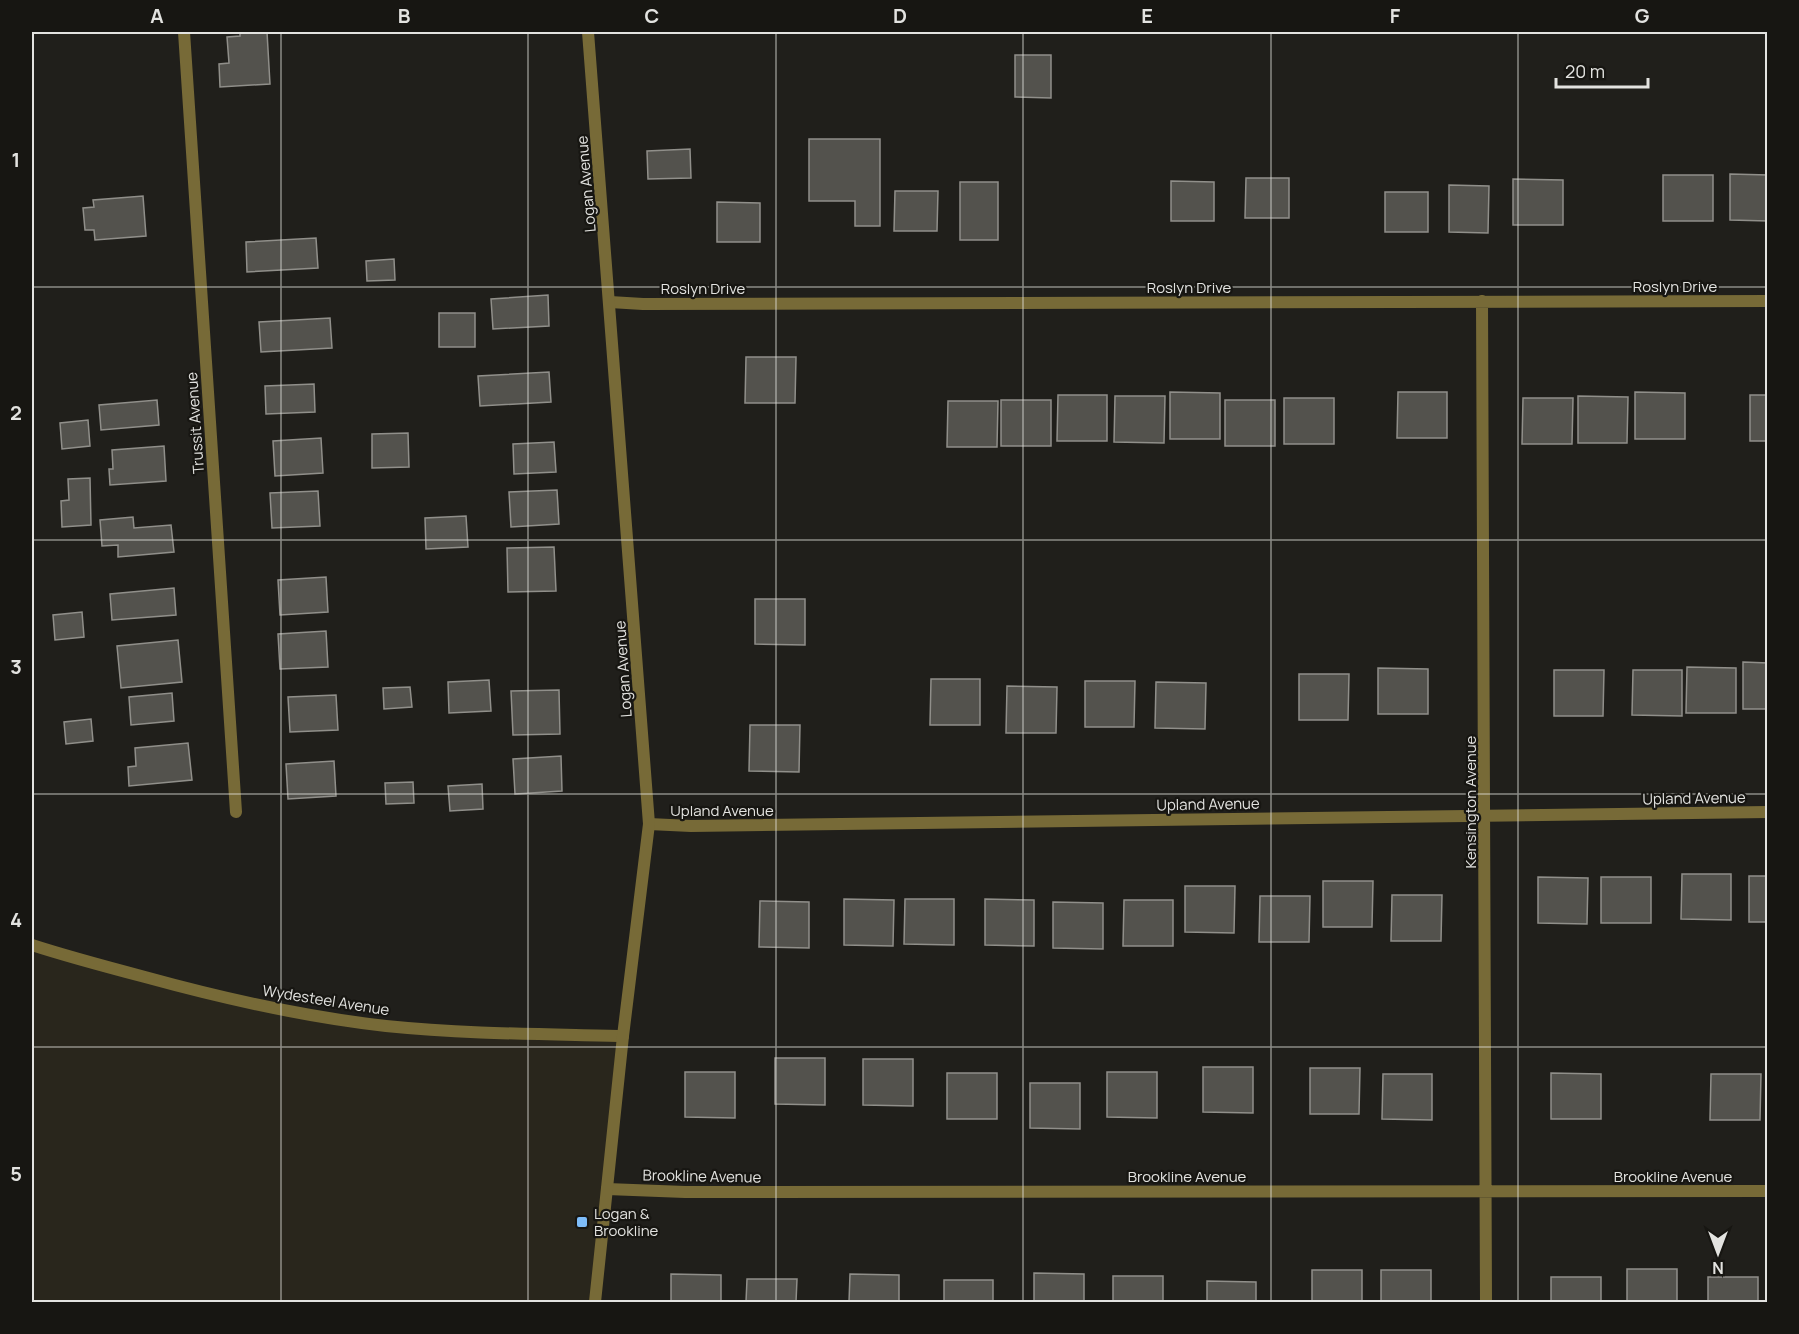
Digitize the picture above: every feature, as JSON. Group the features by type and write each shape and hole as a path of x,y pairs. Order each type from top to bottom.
{"street":[{"name":"Trussit Avenue","path":"184,32 236,812"},
{"name":"Logan Avenue","path":"588,32 649,824 623,1036 595,1302"},
{"name":"Kensington Avenue","path":"1482,301 1486,1302"},
{"name":"Roslyn Drive","path":"610,302 655,304 1767,301"},
{"name":"Upland Avenue","path":"649,824 691,826 1767,812"},
{"name":"Wydesteel Avenue","path":"32,945 216,996 300,1014 386,1026 464,1032 623,1036"},
{"name":"Brookline Avenue","path":"607,1189 685,1192 1767,1191"}],"shaded area":[{"path":"32,945 216,996 385,1026 623,1036 595,1302 32,1302"}],"building":[{"path":"240,32 267,32 270,84 220,87 219,64 229,63 227,37 240,36"},
{"path":"1015,55 1051,55 1051,98 1015,97"},
{"path":"809,139 880,139 880,226 855,226 855,201 809,201"},
{"path":"690,149 691,178 648,179 647,151"},
{"path":"1730,174 1768,175 1768,221 1730,220"},
{"path":"1663,175 1713,175 1713,221 1663,221"},
{"path":"1246,178 1289,178 1289,218 1245,218"},
{"path":"1513,179 1563,180 1563,225 1513,225"},
{"path":"1171,181 1214,182 1214,221 1171,221"},
{"path":"960,182 998,182 998,240 960,240"},
{"path":"1449,185 1489,186 1488,233 1449,232"},
{"path":"895,191 938,191 937,231 894,231"},
{"path":"1385,192 1428,192 1428,232 1385,232"},
{"path":"143,196 146,236 95,240 94,230 85,230 83,208 94,207 93,200"},
{"path":"717,202 760,203 760,242 717,242"},
{"path":"316,238 318,268 247,272 246,242"},
{"path":"394,259 395,280 367,281 366,261"},
{"path":"548,295 549,326 493,329 491,299"},
{"path":"439,313 475,313 475,347 439,347"},
{"path":"330,318 332,348 261,352 259,322"},
{"path":"746,357 796,357 795,403 745,403"},
{"path":"549,372 551,402 480,406 478,376"},
{"path":"314,384 315,412 266,414 265,386"},
{"path":"1170,392 1220,393 1220,439 1170,439"},
{"path":"1398,392 1447,392 1447,438 1397,438"},
{"path":"1635,392 1685,393 1685,439 1635,439"},
{"path":"1058,395 1107,395 1107,441 1057,441"},
{"path":"1750,395 1768,395 1768,441 1750,441"},
{"path":"1115,396 1165,396 1164,443 1114,442"},
{"path":"1578,396 1628,397 1627,443 1578,443"},
{"path":"1284,398 1334,398 1334,444 1284,444"},
{"path":"1523,398 1573,398 1572,444 1522,444"},
{"path":"157,400 159,425 101,430 99,405"},
{"path":"1001,400 1051,400 1051,446 1001,446"},
{"path":"1225,400 1275,400 1275,446 1225,446"},
{"path":"948,401 998,401 997,447 947,447"},
{"path":"88,420 90,446 62,449 60,423"},
{"path":"408,433 409,467 372,468 372,434"},
{"path":"321,438 323,473 275,476 273,441"},
{"path":"554,442 556,472 514,474 513,444"},
{"path":"164,446 166,481 110,485 109,469 113,469 112,450"},
{"path":"90,478 91,525 62,527 61,501 69,500 68,479"},
{"path":"557,490 559,524 511,527 509,492"},
{"path":"318,491 320,526 272,528 270,493"},
{"path":"466,516 468,547 426,549 425,518"},
{"path":"133,517 134,528 171,525 174,552 118,557 118,545 102,546 100,520"},
{"path":"554,547 556,591 508,592 507,548"},
{"path":"326,577 328,612 280,615 278,580"},
{"path":"174,588 176,615 112,620 110,594"},
{"path":"755,599 805,599 805,645 755,644"},
{"path":"82,612 84,637 55,640 53,615"},
{"path":"326,631 328,667 280,669 278,634"},
{"path":"178,640 182,682 121,688 117,646"},
{"path":"1743,662 1768,663 1768,709 1743,709"},
{"path":"1687,667 1736,668 1736,713 1686,713"},
{"path":"1378,668 1428,669 1428,714 1378,714"},
{"path":"1554,670 1604,670 1603,716 1554,716"},
{"path":"1633,670 1682,670 1682,716 1632,715"},
{"path":"1299,674 1349,674 1348,720 1299,720"},
{"path":"931,679 980,679 980,725 930,725"},
{"path":"489,680 491,711 449,713 448,682"},
{"path":"1085,681 1135,681 1134,727 1085,727"},
{"path":"1156,682 1206,683 1205,729 1155,728"},
{"path":"1007,686 1057,687 1056,733 1006,733"},
{"path":"410,687 412,707 384,709 383,688"},
{"path":"559,690 560,734 513,735 511,691"},
{"path":"172,693 174,721 131,725 129,697"},
{"path":"336,695 338,730 290,732 288,697"},
{"path":"91,719 93,741 66,744 64,722"},
{"path":"750,725 800,725 799,772 749,771"},
{"path":"188,743 192,780 129,786 128,767 136,766 135,748"},
{"path":"561,756 562,791 515,794 513,759"},
{"path":"334,761 336,796 288,799 286,764"},
{"path":"413,782 414,803 386,804 385,783"},
{"path":"482,784 483,809 450,811 448,786"},
{"path":"1682,874 1731,874 1731,920 1681,919"},
{"path":"1749,876 1768,876 1768,922 1749,922"},
{"path":"1538,877 1588,878 1587,924 1538,923"},
{"path":"1601,877 1651,877 1651,923 1601,923"},
{"path":"1323,881 1373,881 1372,927 1323,927"},
{"path":"1185,886 1235,886 1234,933 1185,932"},
{"path":"1392,895 1442,895 1441,941 1391,941"},
{"path":"1260,896 1310,896 1309,942 1259,942"},
{"path":"844,899 894,900 893,946 844,945"},
{"path":"905,899 954,899 954,945 904,944"},
{"path":"985,899 1034,900 1034,946 985,945"},
{"path":"1124,900 1173,900 1173,946 1123,946"},
{"path":"760,901 809,902 809,948 759,947"},
{"path":"1053,902 1103,903 1103,949 1053,948"},
{"path":"775,1058 825,1058 825,1105 775,1104"},
{"path":"863,1059 913,1059 913,1106 863,1105"},
{"path":"1203,1067 1253,1067 1253,1113 1203,1112"},
{"path":"1310,1068 1360,1068 1359,1114 1310,1114"},
{"path":"685,1072 735,1072 735,1118 685,1117"},
{"path":"1107,1072 1157,1072 1157,1118 1107,1117"},
{"path":"947,1073 997,1073 997,1119 947,1119"},
{"path":"1551,1073 1601,1074 1601,1119 1551,1119"},
{"path":"1383,1074 1432,1074 1432,1120 1382,1119"},
{"path":"1711,1074 1761,1074 1760,1120 1710,1120"},
{"path":"1030,1083 1080,1083 1080,1129 1030,1128"},
{"path":"1627,1269 1677,1269 1677,1302 1627,1302"},
{"path":"1312,1270 1362,1270 1362,1302 1312,1302"},
{"path":"1381,1270 1431,1270 1431,1302 1381,1302"},
{"path":"1034,1273 1084,1274 1084,1302 1034,1302"},
{"path":"671,1274 721,1275 721,1302 671,1302"},
{"path":"850,1274 899,1275 899,1302 849,1302"},
{"path":"1113,1276 1163,1276 1163,1302 1113,1302"},
{"path":"1551,1277 1601,1277 1601,1302 1551,1302"},
{"path":"1708,1277 1758,1277 1758,1302 1708,1302"},
{"path":"747,1279 797,1279 796,1302 746,1302"},
{"path":"944,1280 993,1280 993,1302 944,1302"},
{"path":"1207,1281 1256,1282 1256,1302 1207,1302"}],"place":[{"name":"Logan & Brookline","path":"582,1222"}]}
